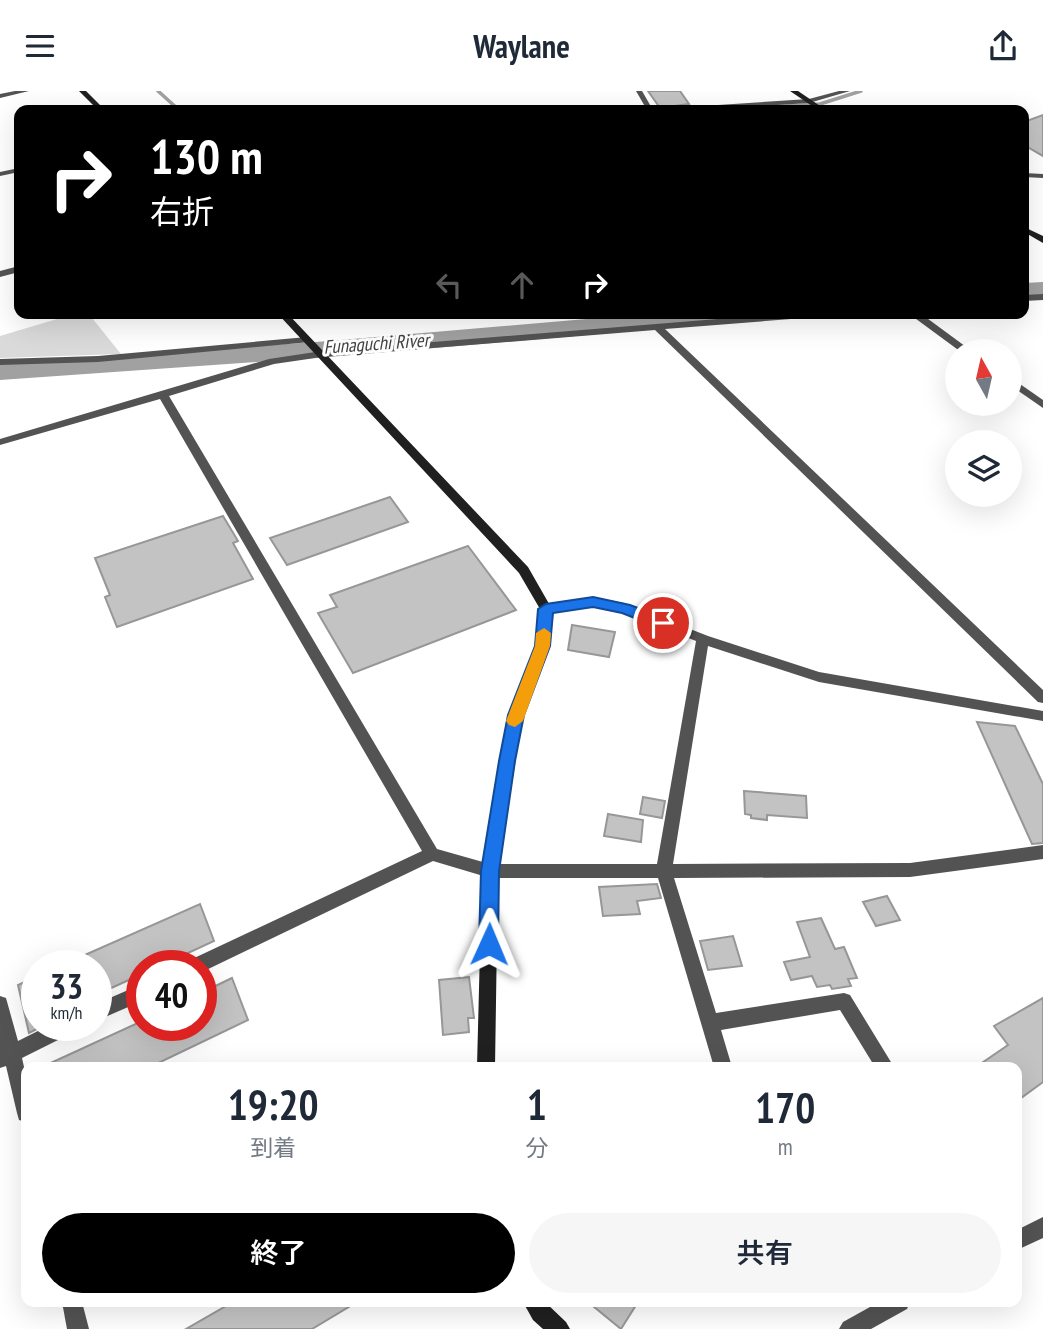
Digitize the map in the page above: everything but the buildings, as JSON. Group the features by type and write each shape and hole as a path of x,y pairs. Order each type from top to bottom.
{"street":[{"path":"0,96 26,91"},
{"path":"82,91 97,105"},
{"path":"793,91 814,105 847,91"},
{"path":"287,319 524,570 546,609 542,646 516,715 490,871 486,1062"},
{"path":"0,442 272,361 323,354 755,319"},
{"path":"921,319 950,339"},
{"path":"657,327 1043,698"},
{"path":"0,362 98,359 307,341"},
{"path":"1022,389 1043,405"},
{"path":"163,395 432,854"},
{"path":"546,609 593,602 624,608 703,639 819,677 1043,716"},
{"path":"703,639 664,870 722,1062"},
{"path":"217,956 432,854 490,871 910,870 1043,852"},
{"path":"710,1023 844,1001 882,1062"},
{"path":"0,1004 6,1056 21,1099"},
{"path":"6,1056 37,1041"},
{"path":"1022,1238 1043,1227"},
{"path":"73,1307 78,1329"},
{"path":"536,1307 540,1314 559,1329"},
{"path":"850,1329 891,1307"}],"shaded area":[{"path":"57,319 93,319 121,354 0,358 0,336"}],"waterway":[{"path":"158,91 173,105"},
{"path":"803,105 820,104 861,91"},
{"name":"Funaguchi River","path":"1029,291 1043,290"},
{"name":"Funaguchi River","path":"0,372 329,349 681,319"}],"slow traffic":[{"path":"515,721 542,646 544,633"}],"route":[{"path":"489,944 490,871 507,761 516,715 542,646 546,609 593,602 624,608 663,623"}]}
